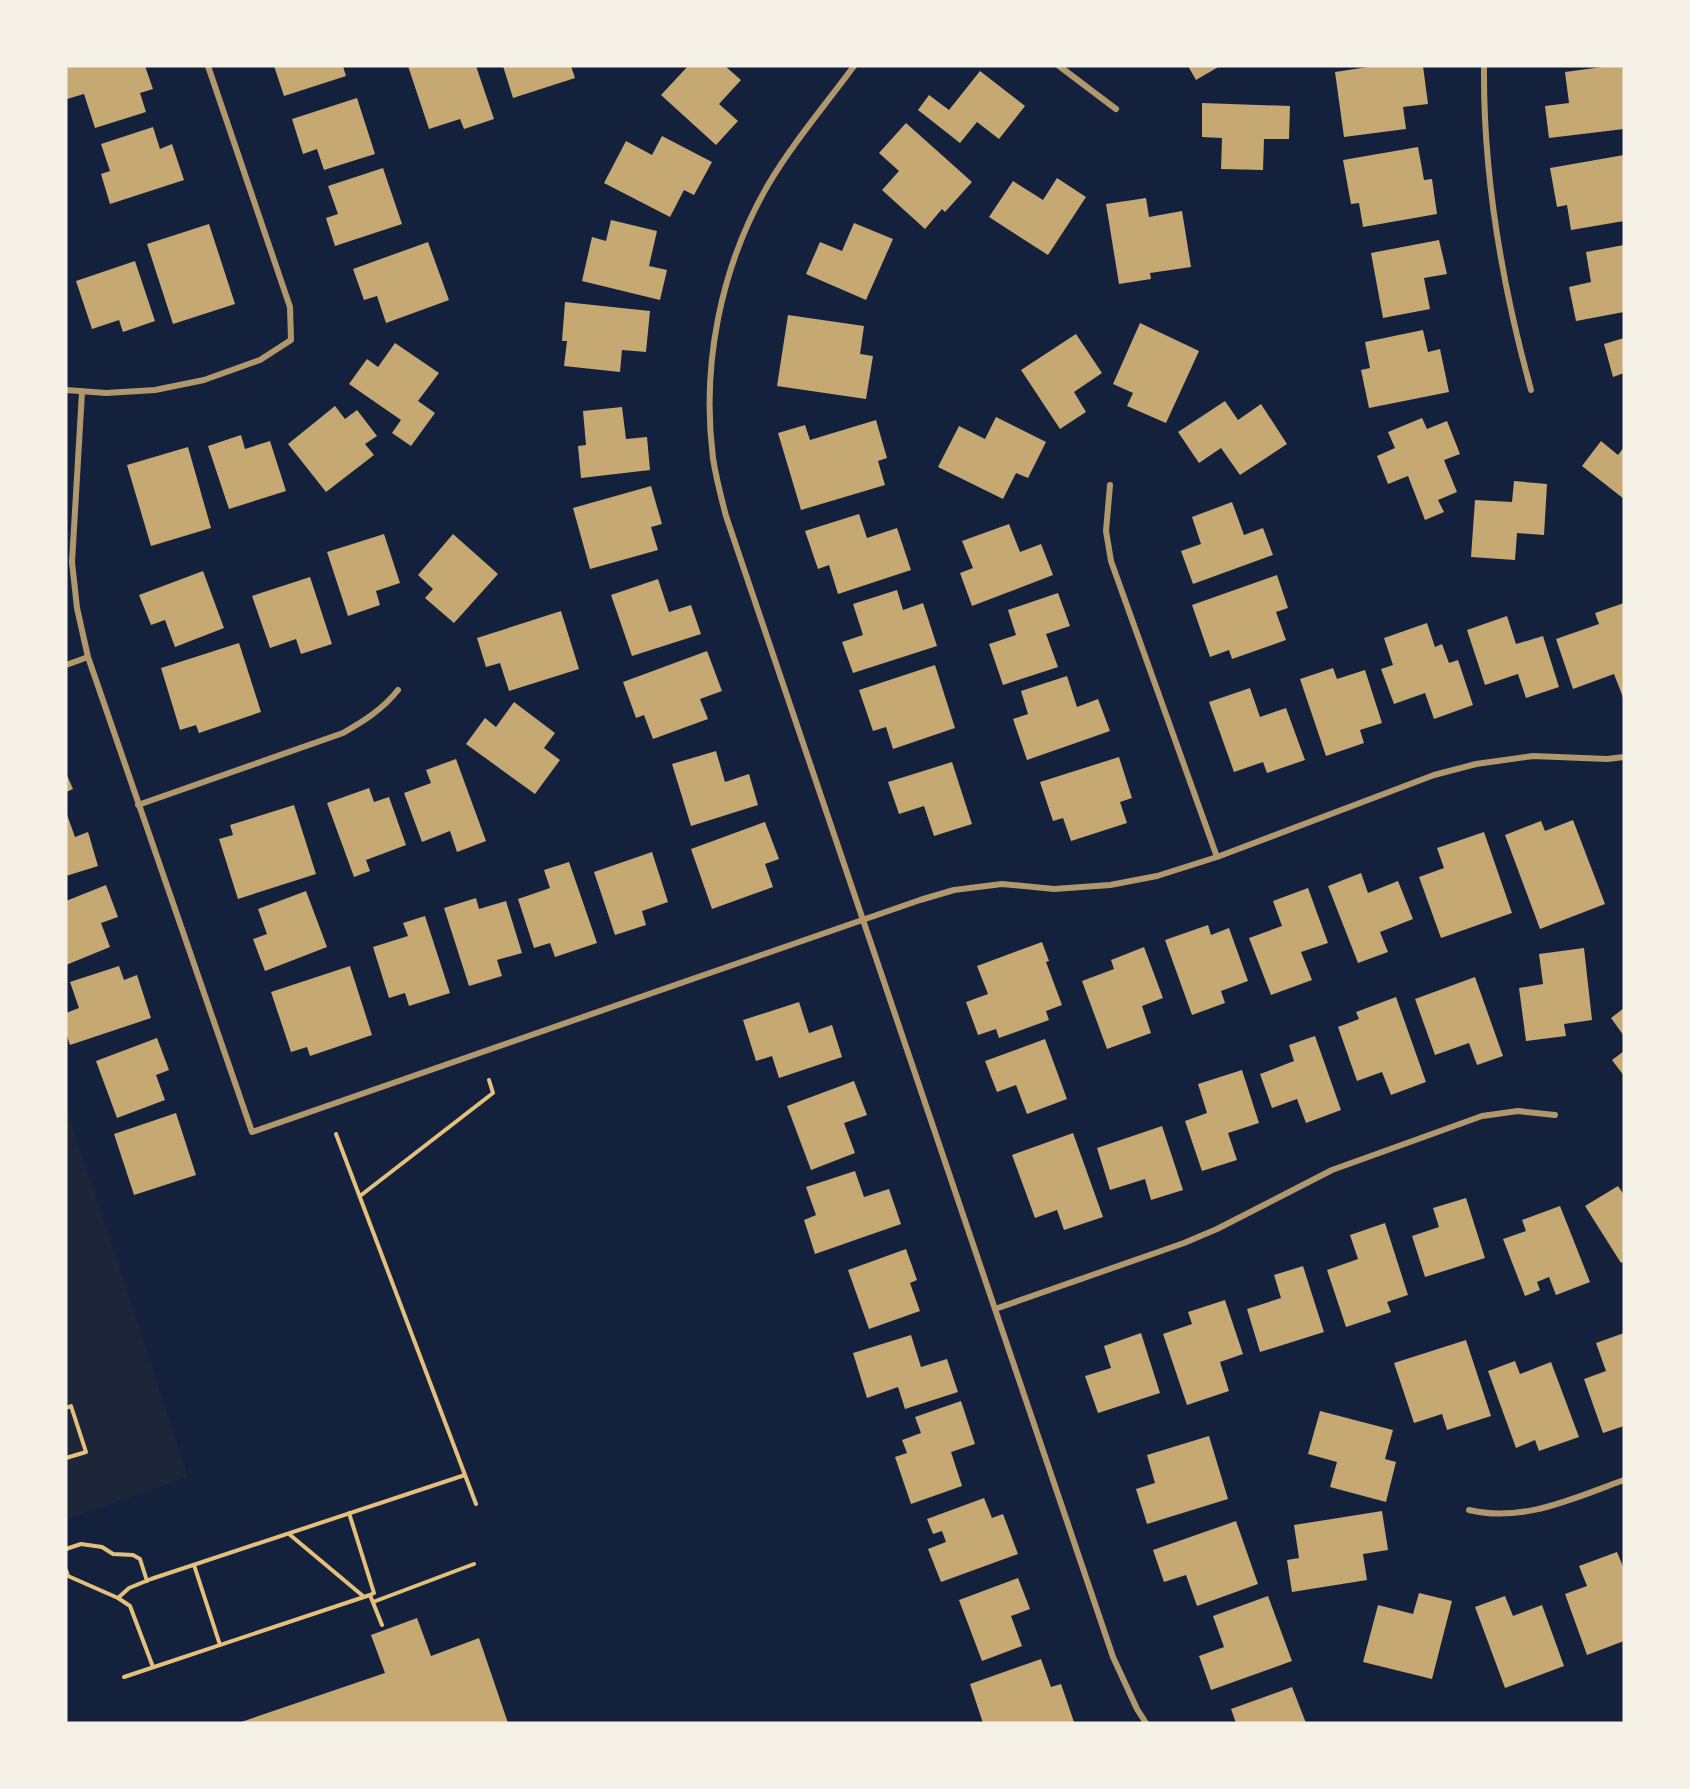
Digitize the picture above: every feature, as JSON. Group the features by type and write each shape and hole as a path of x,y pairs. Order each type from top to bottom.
{"street":[{"path":"66,390 106,393 155,390 204,380 260,360 291,340 290,307 208,66"},
{"path":"854,66 768,184 742,237 721,303 714,340 709,399 713,459 726,516 1113,1657 1146,1723"},
{"path":"1059,66 1116,109"},
{"path":"1484,66 1490,175 1501,260 1530,390"},
{"path":"82,392 72,562 77,608 88,657 252,1132 954,890 1002,884 1054,888 1110,885 1157,876 1217,857 1434,775 1476,764 1533,756 1607,759 1624,757"},
{"path":"1110,485 1106,531 1111,561 1217,857"},
{"path":"66,665 88,657"},
{"path":"138,805 343,733 370,717 398,690"},
{"path":"995,1309 1184,1243 1217,1229 1332,1170 1482,1116 1518,1111 1555,1115"},
{"path":"1469,1510 1508,1515 1537,1511 1624,1480"}],"path":[{"path":"359,1197 493,1093 489,1080"},
{"path":"336,1134 476,1504"},
{"path":"66,1408 70,1406 86,1452 66,1458"},
{"path":"118,1598 129,1588 147,1581 465,1476"},
{"path":"124,1677 374,1593 350,1513"},
{"path":"288,1534 363,1596"},
{"path":"66,1549 81,1544 102,1547 113,1554 133,1555 140,1559 147,1581"},
{"path":"373,1602 474,1564"},
{"path":"194,1565 220,1645"},
{"path":"66,1570 68,1576 118,1598 130,1606 153,1667"},
{"path":"370,1594 382,1625"}],"shaded area":[{"path":"66,1109 188,1477 66,1519"}],"building":[{"path":"66,66 145,66 153,89 140,93 146,112 95,128 84,94 67,99"},
{"path":"274,66 343,66 346,76 284,96"},
{"path":"408,66 476,66 494,119 464,129 460,119 429,129"},
{"path":"503,66 571,66 575,78 513,98"},
{"path":"688,66 725,66 741,80 719,104 738,121 716,145 661,95"},
{"path":"1188,66 1220,66 1196,80"},
{"path":"1375,66 1423,66 1428,104 1403,107 1406,129 1344,137 1335,72"},
{"path":"1624,66 1624,129 1549,138 1545,106 1569,103 1565,72"},
{"path":"980,71 1025,106 999,139 977,122 960,143 918,110 929,95 949,110"},
{"path":"357,98 375,154 324,170 317,149 303,154 292,119"},
{"path":"1202,103 1290,106 1289,139 1264,139 1263,170 1221,169 1222,138 1202,137"},
{"path":"906,123 972,182 945,212 942,209 925,229 882,190 899,171 879,153"},
{"path":"153,127 160,149 172,144 184,180 110,204 101,174 110,171 101,144"},
{"path":"662,136 712,162 694,195 684,190 670,217 604,183 626,141 652,155"},
{"path":"1418,147 1424,180 1432,179 1437,214 1363,227 1359,203 1351,204 1343,160"},
{"path":"1624,155 1624,221 1571,230 1567,205 1557,207 1550,168"},
{"path":"383,168 402,224 335,246 326,218 338,214 328,186"},
{"path":"1057,178 1086,197 1048,255 989,217 1013,181 1043,200"},
{"path":"1146,198 1149,217 1182,211 1191,267 1150,273 1151,279 1119,284 1106,204"},
{"path":"611,220 657,231 649,266 667,270 660,300 582,281 592,237 606,241"},
{"path":"854,223 893,239 866,300 806,274 820,242 842,251"},
{"path":"209,224 235,304 173,324 147,244"},
{"path":"1439,240 1447,274 1424,278 1430,309 1383,318 1371,253"},
{"path":"428,242 449,300 386,323 377,296 364,300 353,269"},
{"path":"1624,245 1624,312 1576,321 1569,287 1591,282 1586,252"},
{"path":"135,261 155,321 123,332 119,320 92,329 76,281"},
{"path":"565,302 650,311 646,352 622,350 620,372 564,366 567,341 562,341"},
{"path":"788,315 864,326 860,354 873,356 866,399 777,386"},
{"path":"1140,323 1199,351 1166,423 1127,406 1133,393 1113,384"},
{"path":"1423,330 1428,352 1440,349 1449,392 1369,408 1361,370 1370,368 1365,342"},
{"path":"1076,334 1102,373 1074,392 1086,412 1060,429 1021,370"},
{"path":"1624,338 1624,373 1613,377 1604,344"},
{"path":"395,343 439,373 418,401 435,413 411,446 392,433 401,420 349,384 367,359 378,367"},
{"path":"1225,401 1238,420 1261,404 1287,444 1240,475 1221,448 1199,463 1178,432"},
{"path":"335,406 345,419 357,410 377,436 365,444 374,455 326,492 288,444"},
{"path":"622,407 626,439 647,437 650,470 581,478 578,446 586,445 583,411"},
{"path":"996,417 1046,442 1028,478 1016,473 1003,499 938,467 959,426 985,439"},
{"path":"1422,418 1427,429 1447,421 1460,454 1444,460 1457,492 1438,500 1444,512 1425,520 1408,476 1388,484 1377,456 1395,448 1388,432"},
{"path":"876,420 887,458 878,461 885,485 801,510 778,433 805,425 810,440"},
{"path":"241,435 245,449 270,441 286,491 229,509 208,446"},
{"path":"1601,441 1618,455 1624,447 1624,499 1582,466"},
{"path":"188,447 211,528 151,546 127,465"},
{"path":"1514,481 1547,484 1544,535 1517,533 1515,560 1471,557 1475,500 1512,502"},
{"path":"651,486 662,524 651,527 658,550 590,569 573,508"},
{"path":"1232,502 1244,535 1263,528 1273,555 1193,584 1181,551 1201,544 1192,517"},
{"path":"859,514 867,538 897,528 911,570 838,594 829,565 818,569 805,531"},
{"path":"1009,524 1020,552 1041,544 1053,575 972,606 960,573 973,568 962,541"},
{"path":"384,534 400,583 376,591 380,605 348,616 327,552"},
{"path":"453,534 498,574 454,623 425,598 433,589 418,575"},
{"path":"203,571 224,628 175,647 165,620 151,625 139,595"},
{"path":"1277,575 1288,608 1276,612 1286,640 1232,659 1229,650 1210,657 1192,605"},
{"path":"310,577 332,644 301,654 296,639 270,648 252,596"},
{"path":"658,579 669,612 691,605 701,634 632,656 611,595"},
{"path":"897,590 903,610 923,603 937,646 853,673 842,642 863,635 853,604"},
{"path":"1058,593 1070,626 1046,634 1058,667 1003,685 989,644 1016,635 1008,610"},
{"path":"1624,603 1624,700 1614,674 1573,689 1556,639 1599,624 1595,613"},
{"path":"561,611 579,669 509,691 500,663 486,667 477,638"},
{"path":"1507,616 1516,644 1543,636 1559,687 1526,698 1518,674 1485,685 1467,630"},
{"path":"1427,623 1435,647 1442,644 1449,663 1458,660 1473,705 1434,719 1425,693 1394,704 1381,669 1393,665 1384,638"},
{"path":"239,643 261,712 199,733 196,725 180,730 161,668"},
{"path":"707,651 722,691 700,699 708,719 653,739 644,715 636,718 623,682"},
{"path":"935,665 955,728 893,749 886,727 873,731 859,690"},
{"path":"1333,668 1337,679 1365,670 1382,723 1360,730 1364,743 1326,756 1300,679"},
{"path":"1067,676 1077,707 1098,699 1110,731 1027,760 1013,719 1028,714 1021,691"},
{"path":"1250,688 1260,717 1286,708 1305,760 1267,773 1263,762 1234,772 1209,702"},
{"path":"514,702 555,733 544,748 560,760 535,794 466,744 485,718 496,727"},
{"path":"716,751 725,782 749,774 758,805 691,826 672,764"},
{"path":"1119,757 1132,798 1120,802 1127,823 1071,841 1063,818 1053,821 1040,782"},
{"path":"456,759 486,841 457,852 450,831 422,842 404,793 431,783 426,770"},
{"path":"952,762 972,824 934,836 924,806 899,814 888,782"},
{"path":"66,773 73,789 66,792"},
{"path":"369,788 374,802 389,797 406,845 366,860 370,871 354,877 327,803"},
{"path":"294,805 316,874 238,899 219,839 233,835 230,825"},
{"path":"66,812 75,837 88,832 98,866 66,876"},
{"path":"1573,820 1605,904 1540,929 1505,835 1541,821 1545,831"},
{"path":"765,822 779,859 765,864 773,887 712,909 691,849"},
{"path":"1484,832 1512,913 1441,938 1419,877 1444,868 1437,848"},
{"path":"652,852 668,902 642,911 646,925 615,935 594,872"},
{"path":"569,862 597,943 555,957 550,943 534,948 518,899 550,888 544,870"},
{"path":"1361,873 1368,893 1398,881 1413,919 1380,932 1388,952 1358,963 1328,886"},
{"path":"106,885 118,917 101,923 110,947 66,965 66,901"},
{"path":"1308,888 1328,943 1301,952 1312,980 1271,995 1249,938 1282,926 1273,901"},
{"path":"306,891 327,947 265,971 253,939 267,934 258,909"},
{"path":"476,898 479,909 506,901 522,953 497,960 502,976 469,986 444,908"},
{"path":"425,916 450,993 409,1006 405,993 389,998 373,947 408,936 403,923"},
{"path":"1208,925 1211,935 1229,928 1248,981 1221,991 1225,1003 1192,1015 1165,940"},
{"path":"1042,942 1049,961 1046,962 1062,1005 1046,1011 1049,1020 999,1038 996,1029 978,1035 966,1002 988,994 977,966"},
{"path":"1144,947 1163,998 1142,1006 1151,1033 1107,1049 1082,981 1114,969 1111,960"},
{"path":"1584,948 1592,1020 1564,1024 1566,1036 1526,1041 1519,988 1543,984 1539,954"},
{"path":"119,966 124,980 137,975 151,1018 70,1045 66,1033 66,1013 79,1008 70,982"},
{"path":"350,966 372,1035 310,1056 307,1047 291,1052 271,992"},
{"path":"1475,977 1503,1056 1477,1065 1469,1043 1435,1055 1415,999"},
{"path":"1396,997 1426,1082 1391,1095 1382,1072 1357,1081 1338,1027 1359,1019 1356,1012"},
{"path":"799,1002 809,1033 832,1025 842,1057 779,1078 772,1056 756,1061 743,1020"},
{"path":"1624,1008 1624,1036 1611,1018"},
{"path":"1315,1036 1341,1110 1306,1123 1297,1099 1272,1108 1260,1074 1294,1061 1289,1045"},
{"path":"157,1038 169,1070 156,1075 165,1100 117,1118 96,1061"},
{"path":"1045,1039 1067,1099 1027,1114 1016,1085 997,1092 985,1061"},
{"path":"1624,1051 1624,1076 1612,1060"},
{"path":"1242,1070 1259,1123 1228,1133 1237,1160 1202,1171 1185,1121 1207,1113 1198,1084"},
{"path":"854,1081 867,1115 844,1123 855,1153 811,1170 787,1106"},
{"path":"176,1113 196,1175 134,1195 114,1134"},
{"path":"1162,1126 1183,1190 1151,1200 1145,1179 1110,1190 1097,1148"},
{"path":"1073,1133 1103,1217 1064,1230 1057,1210 1035,1218 1012,1155"},
{"path":"855,1171 864,1197 889,1189 901,1224 815,1254 804,1220 816,1215 806,1187"},
{"path":"1618,1186 1624,1195 1624,1261 1621,1263 1585,1206"},
{"path":"1466,1198 1485,1258 1425,1277 1412,1236 1439,1227 1433,1208"},
{"path":"1560,1206 1590,1282 1556,1295 1549,1277 1537,1282 1540,1290 1525,1296 1503,1239 1526,1231 1522,1220"},
{"path":"1385,1223 1408,1295 1387,1302 1391,1312 1346,1327 1327,1270 1358,1259 1350,1235"},
{"path":"906,1249 917,1280 910,1283 920,1311 869,1329 848,1270"},
{"path":"1303,1266 1324,1332 1260,1352 1247,1309 1281,1298 1274,1275"},
{"path":"1225,1300 1243,1354 1220,1362 1229,1391 1187,1405 1163,1334 1192,1324 1188,1312"},
{"path":"1141,1333 1160,1393 1098,1413 1085,1376 1111,1368 1104,1346"},
{"path":"1624,1333 1624,1426 1603,1433 1584,1379 1606,1371 1596,1343"},
{"path":"911,1335 921,1367 947,1359 958,1392 905,1409 898,1387 867,1398 853,1353"},
{"path":"1466,1340 1491,1416 1447,1430 1442,1414 1414,1423 1394,1363"},
{"path":"1515,1361 1520,1374 1551,1362 1579,1437 1539,1451 1535,1440 1516,1448 1488,1371"},
{"path":"961,1401 975,1444 951,1452 962,1486 911,1504 895,1457 907,1453 902,1440 921,1433 915,1417"},
{"path":"1320,1411 1393,1430 1385,1459 1396,1462 1386,1502 1330,1487 1337,1462 1308,1454"},
{"path":"1209,1436 1228,1499 1147,1524 1136,1489 1155,1483 1147,1455"},
{"path":"984,1498 992,1518 1003,1514 1018,1554 941,1582 928,1549 946,1542 942,1531 933,1534 927,1519"},
{"path":"1382,1511 1388,1550 1363,1554 1367,1580 1292,1592 1287,1560 1299,1558 1294,1525"},
{"path":"1236,1521 1258,1584 1197,1606 1186,1575 1164,1582 1153,1550"},
{"path":"1617,1552 1624,1569 1624,1641 1587,1655 1565,1594 1587,1586 1579,1566"},
{"path":"1018,1578 1030,1609 1011,1616 1022,1646 982,1661 959,1600"},
{"path":"1419,1593 1452,1601 1432,1679 1363,1662 1378,1605 1413,1614"},
{"path":"1268,1596 1292,1661 1211,1690 1199,1656 1224,1647 1213,1616"},
{"path":"1505,1596 1513,1616 1542,1605 1564,1666 1505,1688 1475,1607"},
{"path":"417,1618 431,1656 479,1638 508,1723 238,1723 385,1673 371,1635"},
{"path":"1041,1659 1051,1687 1061,1684 1074,1722 983,1723 970,1684"},
{"path":"1292,1687 1306,1723 1236,1723 1231,1709"}]}
